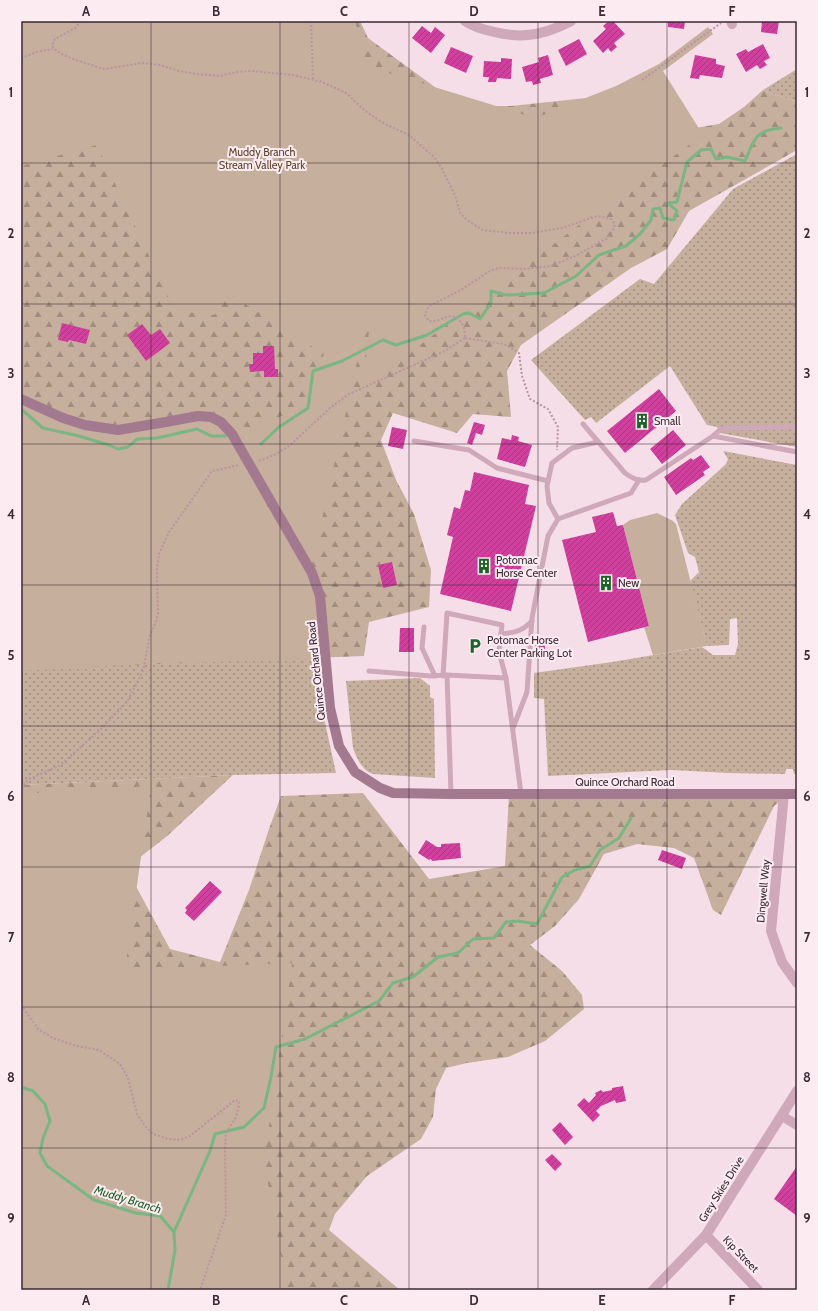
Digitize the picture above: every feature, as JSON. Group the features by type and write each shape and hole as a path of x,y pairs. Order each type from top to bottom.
{"street":[{"path":"465,21 493,32 526,36 553,29 571,21"},
{"name":"Quince Orchard Road","path":"21,399 63,418 85,425 118,430 198,416 211,417 221,422 232,434 312,573 320,596 330,708 339,746 355,772 380,788 394,793 451,794 797,794"},
{"name":"Dingwell Way","path":"784,794 771,931 782,962 797,984"},
{"name":"Grey Skies Drive","path":"653,1290 706,1235 797,1091"},
{"path":"782,1116 797,1126"},
{"name":"Kip Street","path":"706,1235 758,1290"}],"lane":[{"path":"584,424 625,473 631,478 639,480 646,480 722,430 730,428 797,427"},
{"path":"713,436 797,452"},
{"path":"414,441 469,450 497,468 548,480"},
{"path":"558,519 550,503 547,486 552,463 572,448 598,442"},
{"path":"513,728 527,692 532,621 548,536 558,519 632,493 639,480"},
{"path":"451,794 445,676 447,613 502,625 500,652 506,678 521,794"},
{"path":"501,634 524,630 532,621"},
{"path":"424,627 422,648 435,676"},
{"path":"368,671 435,676 506,678"}],"path":[{"path":"53,49 52,43 55,39 75,28 81,21"},
{"path":"311,21 313,80"},
{"path":"642,80 729,22"},
{"path":"21,58 37,52 53,49 66,56 105,69 142,63 160,65 179,71 204,75 220,76 236,72 252,71 293,75 322,82 346,93 365,111 384,124 408,135 434,157 441,167 455,195 460,213 467,220 483,230 509,233 531,233 562,228 597,216 605,217 613,221 613,230 608,238 575,256 551,266 499,268 490,271 459,291 431,305 427,309 425,316 430,321 435,322 449,316 457,318 463,324 465,338"},
{"path":"21,788 29,779 60,766 100,730 127,702 143,671 150,635 156,622 158,600 157,569 159,554 169,532 212,471 262,460 274,455 289,446 330,408 349,394 445,351 465,338 504,344 519,353 522,376 530,399 548,409 558,427 558,447 552,463"},
{"path":"21,1005 38,1029 53,1038 77,1046 99,1050 120,1064 128,1078 138,1114 145,1126 153,1134 168,1140 180,1140 190,1136 235,1100 239,1101 234,1121 226,1133 224,1151 226,1215 200,1290"}],"green space":[{"path":"21,21 360,21 368,38 443,93 485,106 511,106 624,94 689,129 719,124 744,107 763,90 797,102 797,150 689,211 667,249 631,268 521,345 507,371 511,417 473,414 457,433 393,413 381,440 396,480 414,514 431,570 429,607 369,622 364,656 84,667 21,425"},
{"name":"Muddy Branch Stream Valley Park","path":"21,21 355,21 366,66 535,118 616,86 659,64 708,27 713,34 663,71 703,135 575,228 363,388 369,331 364,331 312,564 286,523 239,435 302,407 324,354 223,290 215,314 213,315 175,311 97,145 21,166"},
{"path":"797,69 797,102 763,90"},
{"path":"797,154 797,447 720,433 717,427 707,425 670,366 596,423 591,417 585,420 531,360 640,279 654,284 733,189"},
{"path":"21,404 80,427 199,420 214,424 228,433 278,527 307,571 319,606 322,659 250,658 21,671"},
{"path":"723,451 797,465 797,774 794,774 793,769 786,769 785,774 671,770 548,776 544,699 534,698 534,673 702,647 713,655 735,655 738,644 737,618 730,619 729,645 707,646 690,581 699,572 695,557 688,553 675,515 682,504 726,464 728,459"},
{"path":"657,513 676,524 707,646 653,655 644,627 649,626 623,525 630,520"},
{"path":"21,642 311,658 336,773 233,775 21,785"},
{"path":"420,678 430,686 430,697 434,699 435,778 373,774 369,772 360,764 353,748 346,681"},
{"path":"233,775 166,837 126,868 170,949 220,962 249,890 281,796 363,793 429,879 505,866 509,794 789,794 774,806 721,915 713,910 694,858 674,848 637,844 604,854 579,899 555,926 530,945 562,971 582,995 584,1009 545,1041 508,1057 467,1063 446,1068 436,1089 433,1117 421,1139 367,1176 335,1214 329,1230 400,1290 21,1290 21,785"},
{"path":"151,786 125,970 292,963 264,1161 287,1290 21,1290 21,794"}],"building":[{"path":"609,21 613,21 625,34 614,43 617,47 611,52 608,48 603,53 593,41 606,29 603,26"},
{"path":"668,21 685,21 684,29 668,27"},
{"path":"762,21 779,21 777,34 761,32"},
{"path":"422,26 431,33 435,27 445,35 431,53 412,38"},
{"path":"579,39 587,54 566,66 558,50"},
{"path":"763,44 770,58 764,61 767,65 760,69 757,65 746,72 736,54 746,49 748,52"},
{"path":"451,47 473,56 466,73 444,63"},
{"path":"548,55 553,75 540,79 541,83 533,85 532,81 526,82 522,67 539,62 538,58"},
{"path":"695,55 716,59 716,64 725,66 722,78 700,75 699,79 690,78"},
{"path":"501,58 512,59 511,79 497,78 496,82 488,82 489,77 483,77 484,61 501,62"},
{"path":"62,323 90,330 86,344 69,340 68,342 58,340"},
{"path":"142,324 151,335 160,329 170,343 146,361 127,335"},
{"path":"263,346 274,346 275,369 278,369 278,377 264,377 264,371 250,372 249,364 253,364 253,353 263,353"},
{"name":"Small","path":"659,389 676,411 625,453 607,431"},
{"path":"474,422 485,425 482,435 476,433 472,445 467,443"},
{"path":"392,427 407,430 403,449 388,446"},
{"path":"673,430 686,445 662,464 650,449"},
{"path":"512,435 519,437 518,441 532,445 525,467 497,459 502,438 511,440"},
{"path":"701,455 710,467 703,472 705,475 676,495 664,477 691,458 693,460"},
{"name":"Potomac Horse Center","path":"474,472 529,485 525,504 536,506 511,611 440,594 453,537 447,535 454,507 460,509 465,490 470,491"},
{"name":"New","path":"613,512 617,526 623,525 649,626 588,642 562,540 596,532 592,517"},
{"path":"392,562 397,585 383,588 378,565"},
{"path":"400,628 414,628 414,652 399,652"},
{"path":"545,644 545,658 535,659 535,645"},
{"path":"426,840 437,847 441,847 441,844 460,843 461,858 429,860 418,853"},
{"path":"662,850 686,858 682,869 658,860"},
{"path":"210,881 222,892 194,921 185,913 187,910 185,908"},
{"path":"623,1086 626,1101 616,1103 615,1100 601,1106 596,1111 600,1115 593,1122 577,1105 584,1098 589,1103 596,1095 595,1093 601,1090 603,1092 612,1090 612,1088"},
{"path":"560,1122 573,1137 565,1145 552,1130"},
{"path":"552,1154 562,1164 555,1171 545,1160"},
{"path":"797,1166 797,1216 774,1199"}],"waterway":[{"path":"261,444 279,427 308,408 313,371 342,361 383,340 396,345 427,335 463,314 469,313 480,319 491,303 491,291 506,295 544,293 576,276 599,255 626,246 640,234 651,220 653,209 660,208 663,218 674,220 677,211 668,203 677,202 687,162 701,150 711,149 716,159 727,157 745,161 753,142 757,137 766,131 781,128"},
{"path":"21,409 43,428 79,436 118,449 128,447 137,439 157,438 197,429 211,436 225,436"},
{"path":"174,1232 210,1151 215,1134 244,1127 264,1108 276,1047 305,1039 379,1001 393,983 413,977 438,957 458,953 473,939 494,938 506,922 518,921 537,924 562,877 575,870 590,866 600,850 619,838 631,818"},
{"name":"Muddy Branch","path":"21,1087 33,1091 45,1104 50,1121 43,1138 40,1153 47,1166 94,1200 136,1213 160,1216 174,1232 175,1250 168,1290"}],"place":[{"name":"Small","path":"642,421"},
{"name":"Potomac Horse Center","path":"484,566"},
{"name":"New","path":"606,583"},
{"name":"Potomac Horse Center Parking Lot","path":"475,646"}]}
